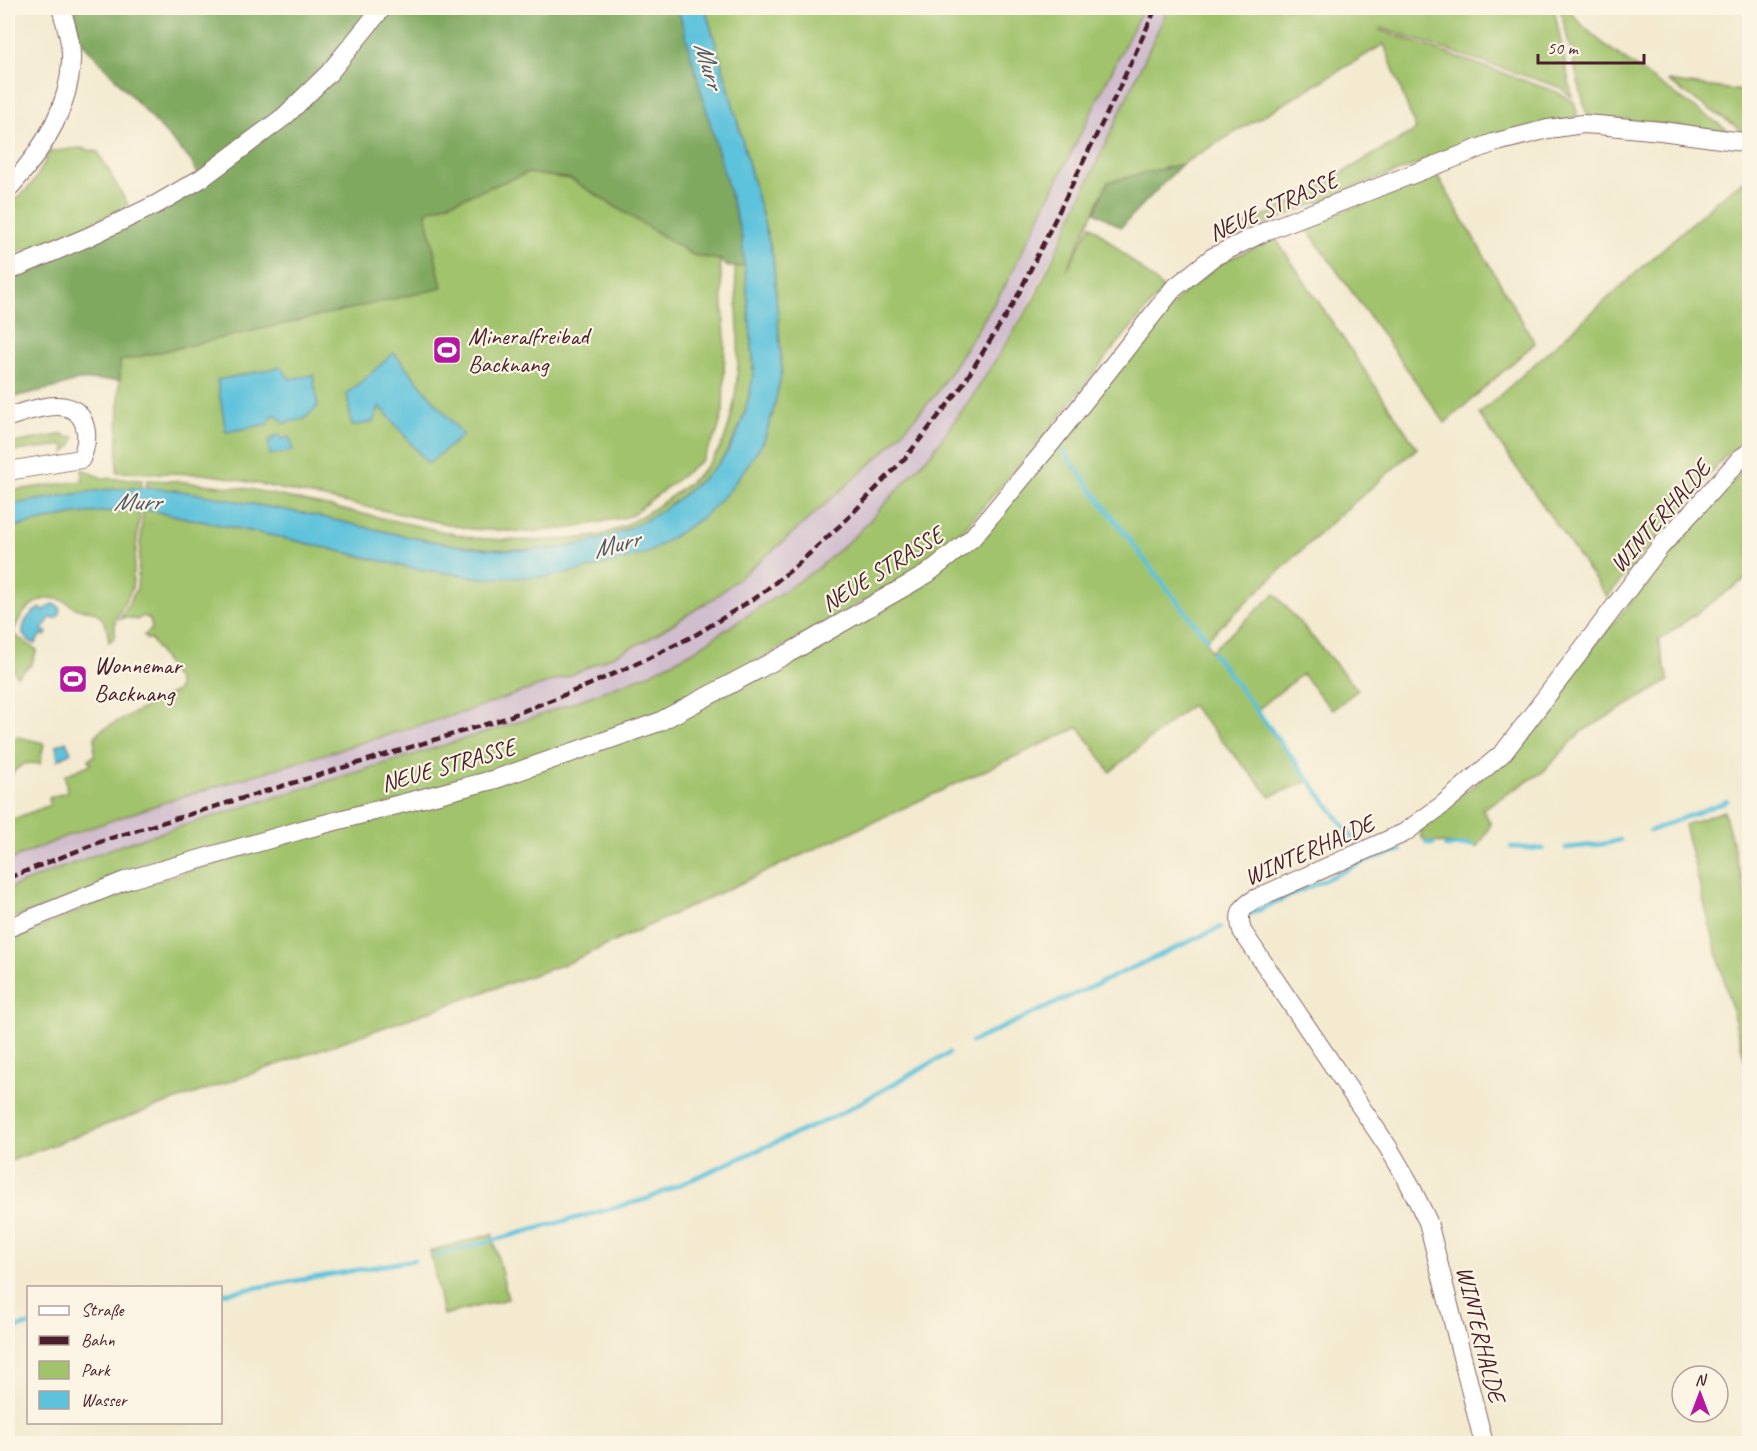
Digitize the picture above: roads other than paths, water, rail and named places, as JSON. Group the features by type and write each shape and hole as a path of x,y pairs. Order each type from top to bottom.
{"street":[{"path":"8,189 39,148 63,102 71,61 67,26 61,8"},
{"path":"8,271 157,204 202,178 285,116 329,73 382,8"},
{"name":"NEUE STRASSE","path":"8,928 127,880 305,829 496,779 659,722 789,653 927,574 972,538 1173,290 1213,257 1268,230 1494,143 1548,129 1598,124 1749,143"},
{"path":"8,417 42,408 67,406 77,412 87,431 81,459 8,471"},
{"name":"WINTERHALDE","path":"1484,1443 1428,1222 1388,1147 1242,931 1240,912 1255,899 1404,833 1441,806 1504,752 1660,547 1749,452"}],"water":[{"name":"Murr","path":"678,8 705,8 727,82 773,257 782,371 763,443 729,491 702,518 648,553 547,577 482,578 411,568 293,540 143,509 75,514 8,528 8,505 111,489 153,488 296,512 418,539 464,546 510,550 555,548 599,540 642,522 683,495 714,468 729,449 744,416 754,369 742,237"},
{"path":"394,353 463,435 428,464 380,406 373,422 352,426 347,394"},
{"path":"281,367 290,379 313,375 318,406 304,419 284,423 277,415 272,416 268,424 226,432 217,380"},
{"path":"280,435 281,439 290,437 293,451 270,455 268,440 274,440 273,436"},
{"path":"52,604 60,608 60,614 56,618 50,618 42,629 47,633 45,636 41,634 35,644 29,641 23,634 27,619 40,608 43,611"},
{"path":"66,741 71,752 58,760 56,746"}],"waterway":[{"path":"1060,447 1207,639"},
{"path":"1213,653 1359,846"},
{"path":"1650,831 1727,801"},
{"path":"1566,848 1620,840"},
{"path":"1426,843 1433,844"},
{"path":"1445,846 1473,845"},
{"path":"1511,847 1543,849"},
{"path":"1250,914 1368,860 1401,850"},
{"path":"971,1042 1221,927"},
{"path":"435,1256 647,1199 838,1115 949,1053"},
{"path":"222,1294 414,1260"},
{"path":"8,1330 27,1325"}],"railway":[{"path":"8,878 105,840 503,719 649,658 697,634 761,594 797,565 848,518 906,457 960,389 1016,299 1156,8"}],"place":[{"name":"Mineralfreibad Backnang","path":"447,350"},
{"name":"Wonnemar Backnang","path":"73,679"}]}
